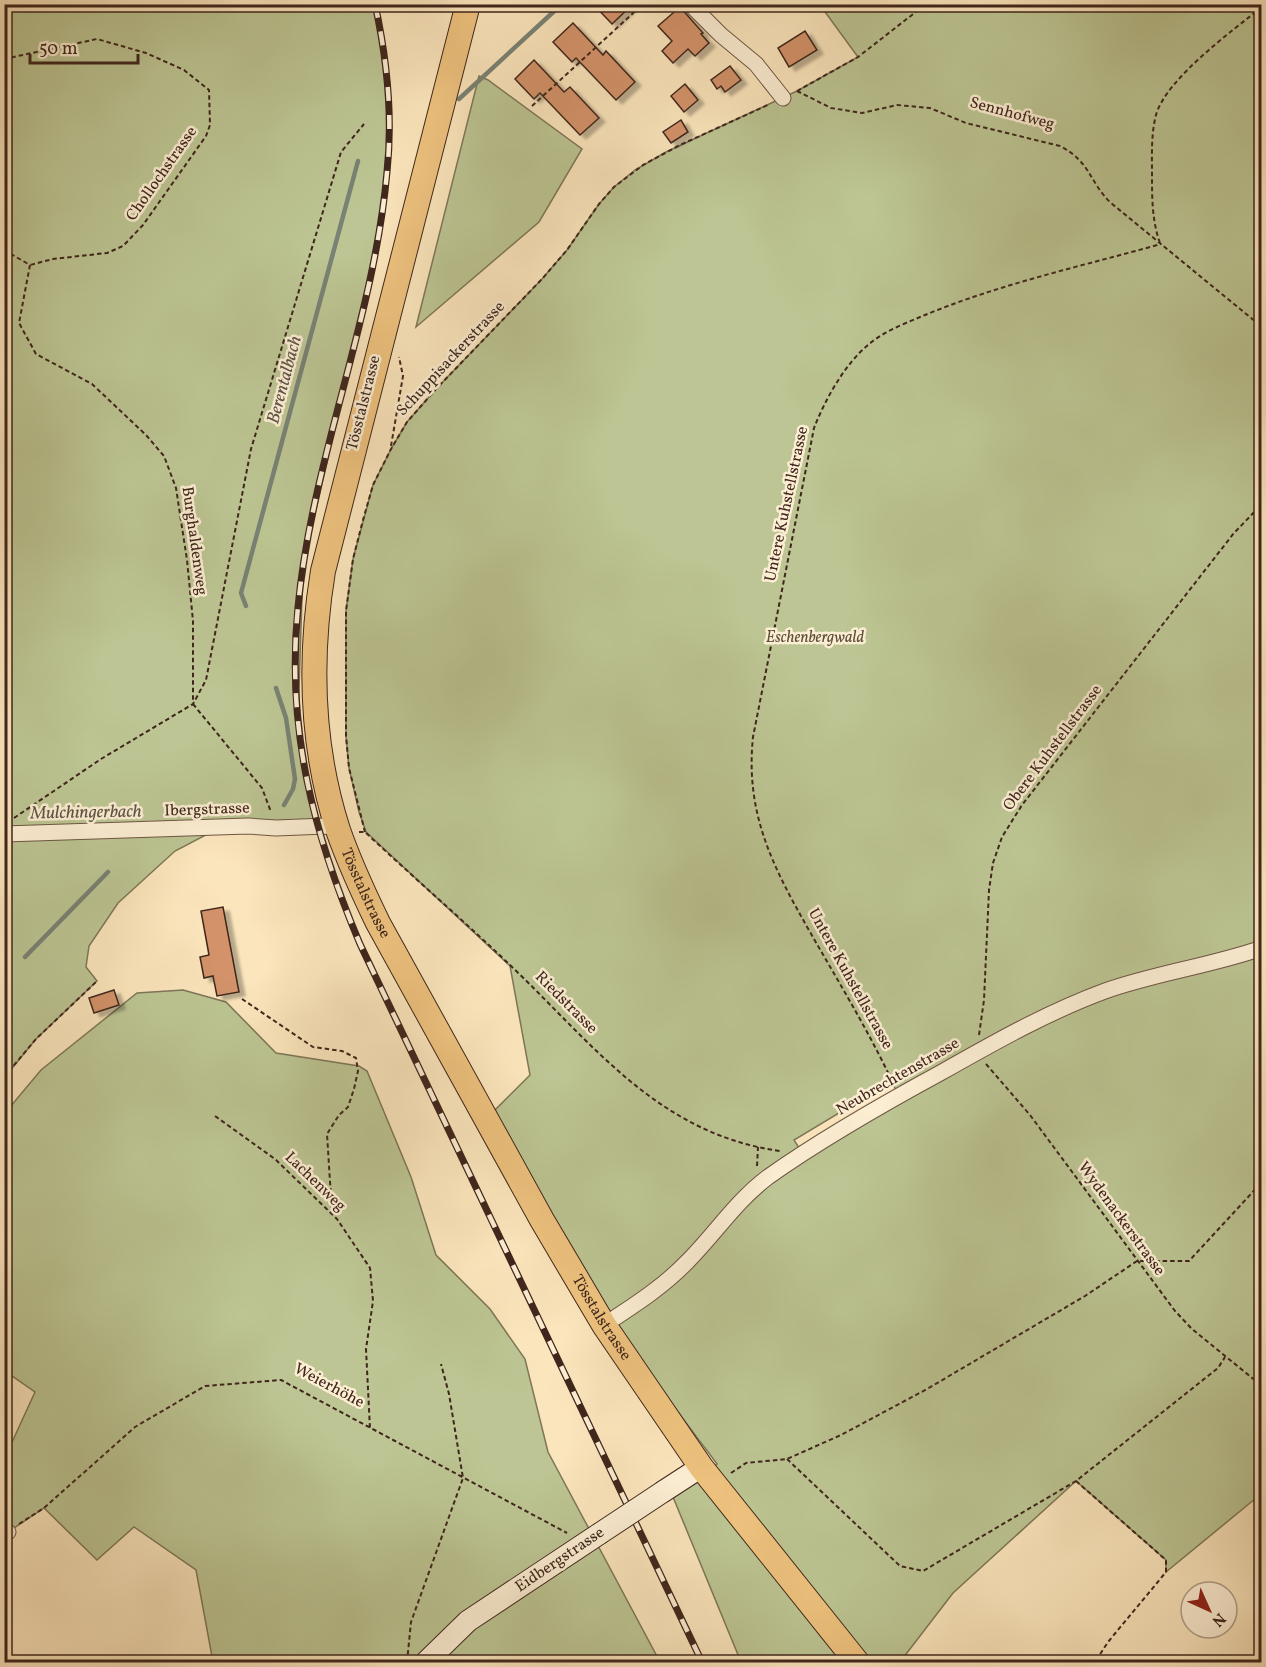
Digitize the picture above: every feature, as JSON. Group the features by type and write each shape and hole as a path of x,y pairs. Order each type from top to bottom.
{"main road":[{"name":"Tösstalstrasse","path":"468,4 323,571 315,639 314,695 321,754 338,828 355,876 378,923 542,1220 604,1325 708,1476 857,1662"}],"street":[{"path":"690,4 721,35 752,60 783,98"},
{"name":"Ibergstrasse","path":"4,834 248,826 338,828"},
{"name":"Neubrechtenstrasse","path":"604,1325 673,1276 748,1194 768,1178 898,1096 1040,1019 1105,991 1262,948"},
{"name":"Eidbergstrasse","path":"426,1662 468,1621 592,1538 664,1491 708,1476"}],"path":[{"path":"532,106 643,4"},
{"name":"Sennhofweg","path":"926,4 872,48 797,91 831,108 862,112 897,105 921,106 942,112 966,123 1052,143 1072,153 1084,164 1106,198 1262,327"},
{"path":"1161,244 1155,226 1152,198 1153,130 1159,106 1181,77 1262,7"},
{"name":"Chollochstrasse","path":"4,59 97,39 146,53 184,70 209,90 210,125 206,136 143,225 123,246 107,253 53,258 30,265"},
{"name":"Schuppisackerstrasse","path":"366,832 349,768 347,747 346,611 353,559 363,520 373,485 391,449 407,422 542,279 567,250 598,204 620,181 643,165 687,142 783,98"},
{"path":"14,818 101,759 193,704 206,680 251,449 341,152 364,124"},
{"name":"Untere Kuhstellstrasse","path":"898,1096 870,1038 776,872 760,830 752,785 753,737 814,428 825,405 855,358 867,345 880,336 928,314 981,294 1161,244"},
{"path":"4,250 30,265"},
{"name":"Burghaldenweg","path":"30,265 19,323 36,354 92,384 138,427 164,456 176,488 193,621 193,704"},
{"path":"391,449 403,376 398,355"},
{"name":"Obere Kuhstellstrasse","path":"976,1053 984,1000 990,877 1002,837 1022,805 1234,533 1262,504"},
{"path":"193,704 262,788 276,828"},
{"path":"338,828 350,832 366,832"},
{"name":"Riedstrasse","path":"366,832 646,1095 679,1116 715,1132 758,1147 803,1154"},
{"path":"4,1077 36,1039 97,981"},
{"path":"242,999 313,1047 342,1051 356,1058 358,1071 348,1107 339,1115 327,1134 332,1213"},
{"name":"Wydenackerstrasse","path":"976,1053 1030,1114 1175,1311 1192,1329 1262,1386"},
{"name":"Lachenweg","path":"215,1116 275,1158 332,1213 370,1268 373,1301 366,1349 370,1429"},
{"path":"708,1476 746,1463 787,1459 842,1435 927,1389 1085,1296 1137,1261 1189,1261 1262,1182"},
{"path":"787,1459 900,1566 923,1571 1076,1481 1218,1368 1226,1357"},
{"path":"407,1662 411,1622 463,1478 449,1394 441,1364"},
{"name":"Weierhöhe","path":"6,1533 44,1508 135,1427 205,1386 281,1380 463,1478 592,1538"},
{"path":"1076,1481 1166,1560 1166,1572 1108,1642 1095,1662"}],"green space":[{"path":"5,5 375,5 386,71 389,149 385,196 375,253 303,566 298,720 306,778 317,826 219,828 175,851 118,903 89,946 86,967 97,981 36,1039 5,1077"},
{"name":"Eschenbergwald","path":"820,5 1261,5 1261,1494 1166,1572 1166,1560 1076,1481 953,1593 900,1662 741,1662 673,1497 717,1464 650,1374 613,1318 567,1241 495,1110 530,1075 510,966 366,832 349,768 346,736 346,611 353,559 373,485 407,422 542,279 567,250 599,204 614,187 635,170 666,152 797,91 858,57","holes":["892,1081 898,1096 803,1154 794,1140"]},
{"path":"479,76 488,80 582,149 539,222 416,327"},
{"path":"183,990 226,1002 276,1053 359,1066 367,1071 411,1177 436,1255 490,1309 525,1359 548,1452 660,1662 213,1662 196,1570 134,1527 97,1560 44,1508 8,1532 4,1528 4,1455 35,1392 5,1371 5,1113 41,1070 137,993"}],"building":[{"path":"593,4 633,4 612,24"},
{"path":"680,7 709,43 695,56 688,49 673,63 662,51 672,41 658,26"},
{"path":"573,23 603,55 606,51 635,82 616,100 576,58 572,62 553,42"},
{"path":"805,31 817,50 789,67 778,48"},
{"path":"534,60 564,92 570,87 599,118 580,135 540,93 534,99 515,79"},
{"path":"730,66 741,80 725,92 721,86 717,89 711,80"},
{"path":"685,84 698,100 684,112 671,96"},
{"path":"681,120 688,132 671,143 663,132"},
{"path":"223,907 239,992 217,996 213,976 204,978 200,957 209,955 201,911"},
{"path":"114,990 119,1005 94,1013 89,998"}],"waterway":[{"name":"Berentalbach","path":"459,99 562,4"},
{"name":"Berentalbach","path":"246,606 241,593 358,161"},
{"name":"Berentalbach","path":"276,688 286,718 295,779 293,789 284,805"},
{"name":"Berentalbach","path":"25,957 108,872"}],"railway":[{"path":"375,4 388,88 389,151 380,227 370,282 329,443 305,552 295,652 296,696 307,780 329,862 360,944 702,1662"}],"water label":[{"name":"Mulchingerbach","path":"86,813"}]}
